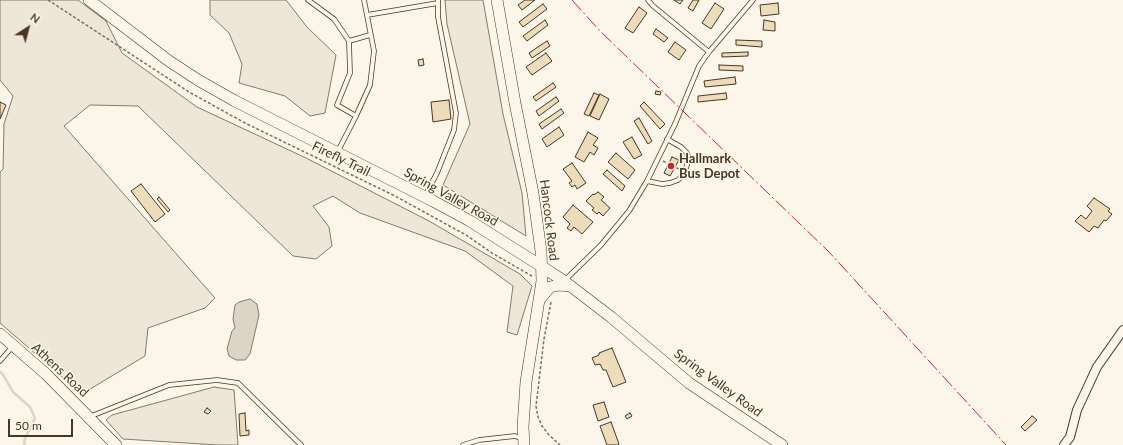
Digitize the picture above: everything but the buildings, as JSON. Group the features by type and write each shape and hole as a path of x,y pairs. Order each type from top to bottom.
{"street":[{"name":"Spring Valley Road","path":"89,0 169,61 198,80 235,101 470,221 541,266 567,283 689,382 782,445"},
{"name":"Hancock Road","path":"497,0 533,193 538,227 542,281 526,382 523,427 524,442"},
{"path":"539,300 550,287 567,283"},
{"path":"1064,445 1070,437 1077,410 1097,367 1123,330"},
{"name":"Athens Road","path":"0,334 46,374 116,445"}],"lane":[{"path":"308,0 334,19 349,41 350,73 337,105 356,116"},
{"path":"337,152 356,116 370,84 374,52 364,0"},
{"path":"648,0 652,5 709,52"},
{"path":"567,283 628,212 647,181 699,66 753,0"},
{"path":"367,15 438,1 438,17 456,113 454,130 437,173 425,197"},
{"path":"349,41 370,35"},
{"path":"647,181 662,184 670,183 678,180 683,175 689,159 688,152 682,146 667,139"},
{"path":"0,360 13,346"},
{"path":"88,417 169,385 217,380 238,383 301,445"},
{"path":"463,445 479,440 515,436 524,442"}],"path":[{"name":"Firefly Trail","path":"48,0 196,96 245,123 395,196 466,235 492,253 538,278"},
{"path":"661,160 680,170"},
{"path":"551,301 544,339 536,406 538,417 542,426 560,445"}],"shaded area":[{"path":"0,0 78,0 106,21 122,53 197,107 306,158 429,221 520,274 532,286 517,335 507,332 513,286 465,251 360,213 333,196 313,206 329,227 332,246 316,259 293,256 138,106 90,105 64,126 215,298 205,308 148,328 145,356 82,394 0,323 0,172 3,169 4,124 13,96 0,80"},
{"path":"210,0 286,0 307,27 336,55 325,113 310,116 285,96 239,83 242,64 229,33 210,15"},
{"path":"445,0 483,0 503,114 522,193 526,236 443,185 470,124 447,24"},
{"path":"250,299 257,304 259,315 250,354 245,360 236,360 229,356 227,349 232,331 235,328 233,319 235,305 239,302"},
{"path":"214,387 234,390 238,445 123,439 106,420 112,415"}],"waterway":[{"path":"0,372 13,392 30,407 35,418 24,441 25,445"}],"power":[{"path":"572,0 600,31 829,252 1006,445"}],"place":[{"name":"Hallmark Bus Depot","path":"671,166"}]}
